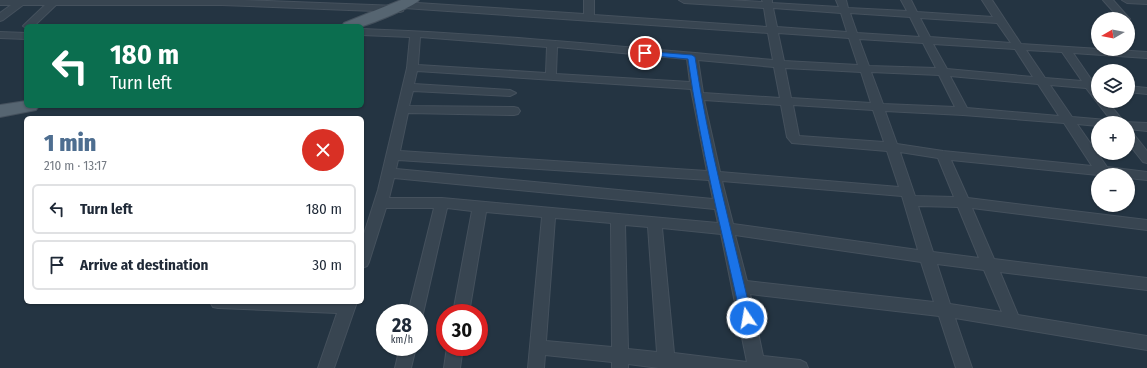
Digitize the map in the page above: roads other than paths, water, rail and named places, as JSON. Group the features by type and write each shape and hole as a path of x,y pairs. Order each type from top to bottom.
{"main road":[{"path":"355,24 409,5"},
{"path":"364,27 409,5"},
{"path":"0,103 24,99"},
{"path":"0,111 24,107"}],"street":[{"path":"588,0 589,17"},
{"path":"684,0 843,5 913,14 1000,20"},
{"path":"906,0 944,72 963,112"},
{"path":"987,0 1100,168"},
{"path":"1108,0 1119,12"},
{"path":"1127,0 1147,1"},
{"path":"30,24 55,1"},
{"path":"0,2 222,2 409,5 1147,55"},
{"path":"0,18 20,2"},
{"path":"767,2 771,30 793,137 796,140 892,147 943,155 1091,171"},
{"path":"843,5 855,36 909,197 927,257 946,310 964,368"},
{"path":"364,32 415,34 552,44 779,64 944,72 1091,85"},
{"path":"364,256 381,203 393,156 412,68 415,34"},
{"path":"0,35 22,36"},
{"path":"551,76 552,44"},
{"path":"1065,49 1091,82"},
{"path":"692,57 697,91 715,176 741,287 752,366"},
{"path":"412,68 551,76 786,101 879,109 963,112 1091,122"},
{"path":"408,87 510,93"},
{"path":"1135,90 1147,91"},
{"path":"1107,108 1113,116"},
{"path":"403,109 514,111"},
{"path":"1135,126 1147,127"},
{"path":"1135,144 1147,159"},
{"path":"943,155 1013,321"},
{"path":"393,156 715,176 964,202 1147,225"},
{"path":"389,173 722,205"},
{"path":"1135,175 1147,176"},
{"path":"381,203 442,203 728,229 927,257 1147,284"},
{"path":"418,304 442,203"},
{"path":"463,304 480,206"},
{"path":"536,368 549,212"},
{"path":"618,218 620,362"},
{"path":"655,222 666,364"},
{"path":"741,287 946,310 1147,343"},
{"path":"305,304 348,305 326,368"},
{"path":"538,347 578,350 620,362 800,368"},
{"path":"403,368 406,356"},
{"path":"452,368 454,356"}]}
